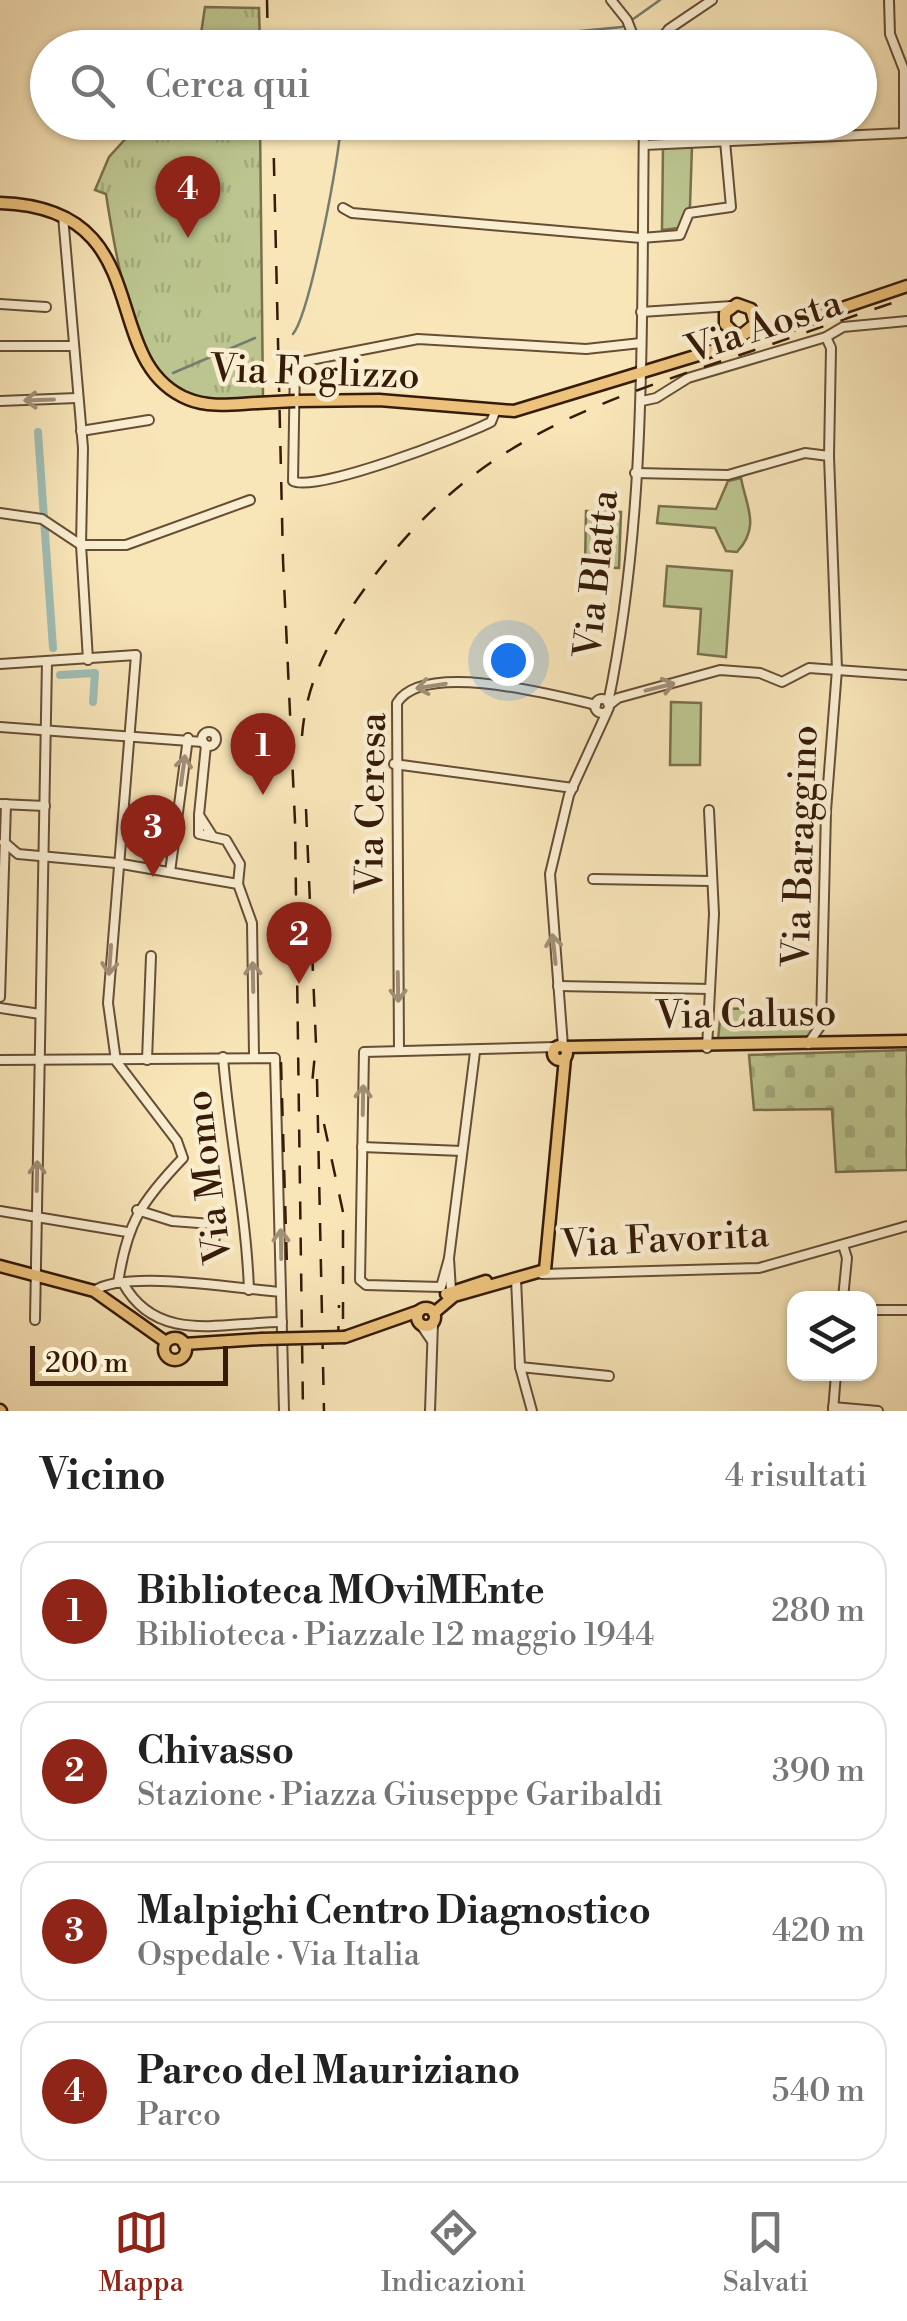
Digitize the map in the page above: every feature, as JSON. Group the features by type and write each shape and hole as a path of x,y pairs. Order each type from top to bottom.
{"main road":[{"name":"Via Foglizzo","path":"0,203 30,204 63,216 85,230 105,253 153,371 172,390 203,404 378,400 495,412 535,407 718,349 747,333"},
{"path":"726,327 747,333 780,328 907,286"},
{"path":"718,349 727,340 732,306 748,306 766,328 780,328"},
{"path":"747,333 755,317"},
{"name":"Via Caluso","path":"560,1053 586,1048 808,1044 825,1035 907,1041"},
{"path":"425,1316 451,1290 542,1274 547,1264 560,1053"},
{"path":"0,1266 94,1291 166,1342"},
{"path":"166,1342 176,1338 184,1344 344,1336 397,1319 425,1316 454,1296 514,1279"},
{"path":"166,1342 164,1352 172,1360 182,1357 184,1344"}],"street":[{"path":"611,0 632,30"},
{"path":"668,30 712,0"},
{"path":"877,133 905,132 904,70 890,34 889,0"},
{"name":"Via Blatta","path":"560,1053 549,886 573,788 613,682 629,578 643,374 644,140"},
{"path":"644,145 746,140"},
{"path":"342,208 352,213 642,238 680,235 689,213 731,206 726,141"},
{"path":"63,216 82,431 81,544 88,660"},
{"path":"0,304 46,306"},
{"path":"641,312 732,306"},
{"path":"690,308 714,313 726,327"},
{"name":"Via Aosta","path":"642,401 656,398 688,378 826,338 843,327 907,321"},
{"name":"Via Baraggino","path":"825,1035 826,811 837,670 829,456 831,348 826,338"},
{"path":"495,412 485,426 421,449 326,480 300,484 293,480 295,363 418,340 586,349 642,343"},
{"path":"0,346 72,346"},
{"path":"0,401 78,398"},
{"path":"82,431 149,420"},
{"name":"Via Blatta","path":"636,473 728,476 805,453 829,456"},
{"path":"0,513 46,522 81,544 126,545 250,500"},
{"path":"0,664 136,654 116,863 108,1002 116,1061 177,1141 183,1158 138,1210 127,1232 120,1283 134,1302 174,1327 282,1322"},
{"path":"35,1320 47,661"},
{"name":"Via Baraggino","path":"604,705 720,670 760,673 782,682 809,668 907,675"},
{"name":"Via Ceresa","path":"399,1051 394,764 397,703 411,689 465,680 604,705"},
{"path":"0,728 199,740"},
{"path":"199,740 199,815 213,837 226,840 240,864 238,884 252,923 254,1056"},
{"path":"170,872 199,740"},
{"path":"394,764 573,788"},
{"path":"0,997 3,804 45,806"},
{"path":"708,1048 709,810"},
{"path":"2,842 18,854 116,863 238,884"},
{"path":"594,879 711,882"},
{"path":"147,1060 150,956"},
{"path":"558,986 710,989"},
{"path":"0,1008 40,1014"},
{"name":"Via Caluso","path":"362,1148 364,1052 560,1053"},
{"path":"462,1151 362,1148 360,1280 366,1285 440,1287 449,1258 475,1052"},
{"path":"0,1060 254,1056 276,1061 284,1411"},
{"name":"Via Momo","path":"223,1057 238,1184 246,1215 248,1290"},
{"path":"138,1210 216,1226 214,1252"},
{"path":"0,1211 127,1232"},
{"name":"Via Favorita","path":"542,1274 759,1268 907,1226"},
{"path":"844,1245 847,1258 844,1291"},
{"path":"449,1258 451,1290"},
{"path":"514,1279 520,1366 532,1411"},
{"path":"94,1291 120,1283 281,1292"},
{"path":"877,1310 907,1310"},
{"path":"425,1316 434,1346 430,1411"},
{"path":"520,1366 609,1376"},
{"path":"835,1381 833,1409 878,1411"}],"green space":[{"path":"205,7 259,8 260,30 202,30"},
{"path":"124,140 260,140 263,398 199,400 180,392 163,376 137,329 128,301 106,194 95,190 109,157"},
{"path":"692,147 690,206 679,228 662,230 663,148"},
{"path":"741,478 750,525 737,552 726,551 715,528 657,523 659,506 716,509 728,481"},
{"path":"586,511 621,512 619,568 585,567"},
{"path":"667,566 732,571 726,657 698,654 701,609 664,606"},
{"path":"671,702 701,703 700,765 670,765"},
{"path":"817,1007 816,1028 809,1037 718,1040 721,1009"},
{"path":"907,1050 907,1170 836,1172 832,1109 754,1110 749,1055"}],"waterway":[{"path":"591,30 622,27 660,0"},
{"path":"293,334 308,297 339,140"},
{"path":"173,373 255,338"},
{"path":"38,432 53,648"},
{"path":"60,675 95,673 93,702"}],"railway":[{"path":"267,0 268,30"},
{"path":"273,140 283,560 295,822 303,1411"},
{"path":"302,736 315,678 351,608 400,544 479,471 520,444 612,400 907,298"},
{"path":"306,809 316,1044 311,1094"},
{"path":"281,1062 287,1267"},
{"path":"317,1079 324,1411"},
{"path":"324,1124 343,1212 343,1319"},
{"path":"338,1344 339,1305"}],"place":[{"name":"Parco del Mauriziano","path":"188,238"},
{"name":"Biblioteca MOviMEnte","path":"263,795"},
{"name":"Malpighi Centro Diagnostico","path":"153,877"},
{"name":"Chivasso","path":"299,984"}]}
